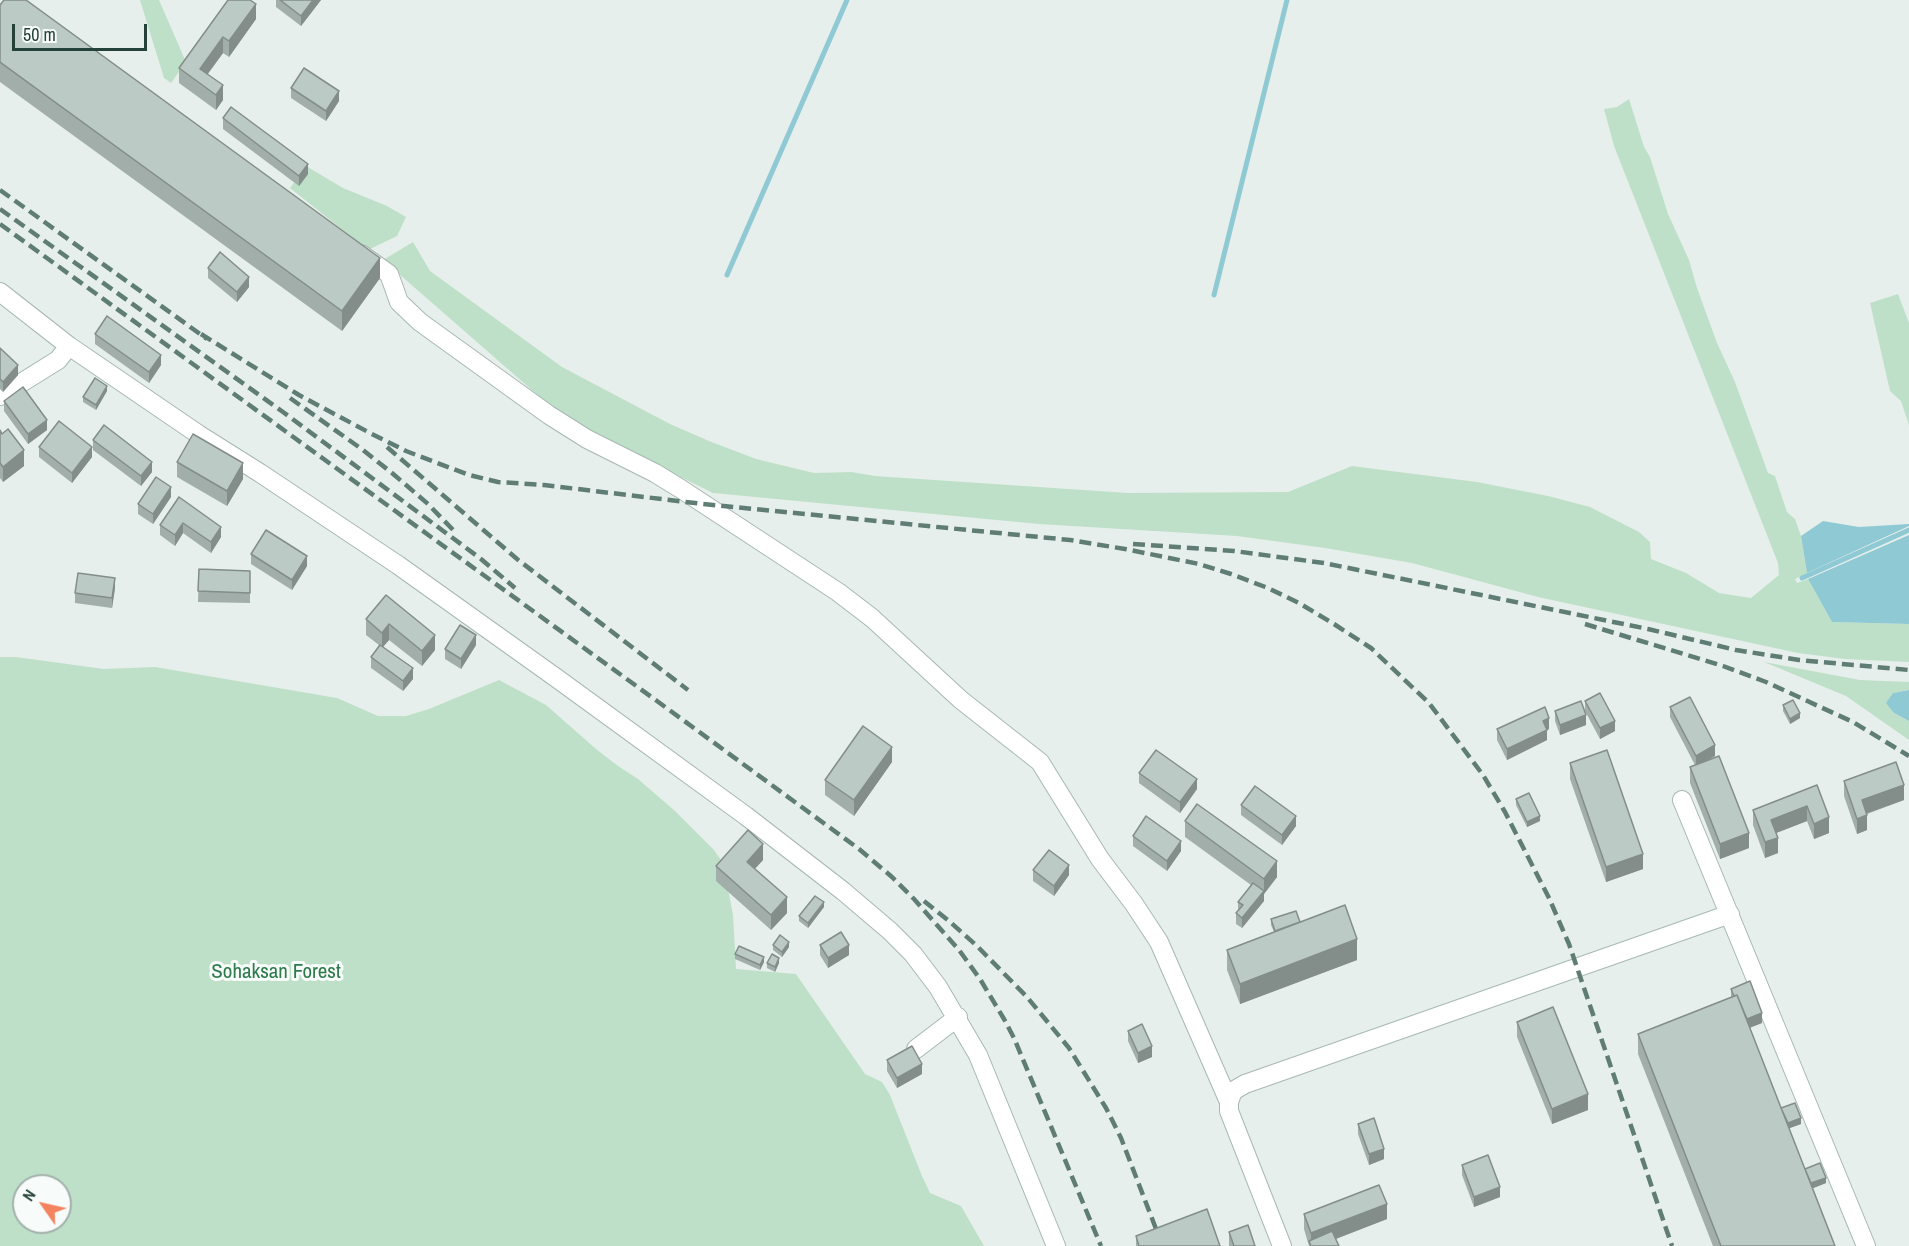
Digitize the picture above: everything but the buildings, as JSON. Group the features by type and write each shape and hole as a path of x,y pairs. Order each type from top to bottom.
{"street":[{"path":"347,243 389,274 399,302 420,322 577,433 655,473 838,592 872,618 961,700 1040,762 1100,859 1159,942 1229,1102"},
{"path":"0,292 69,346 398,565 746,816 843,891 890,931 913,954 958,1017 987,1075 1056,1246"},
{"path":"0,396 58,360 69,346"},
{"path":"1682,800 1866,1246"},
{"path":"1282,1246 1229,1111 1233,1091 1245,1084 1730,914"},
{"path":"916,1049 958,1017"}],"green space":[{"path":"140,0 159,0 186,62 171,83 164,78"},
{"path":"1629,99 1668,214 1689,260 1717,343 1735,382 1768,473 1775,476 1787,512 1795,519 1801,536 1807,573 1795,579 1797,583 1808,579 1832,622 1909,624 1909,662 1845,659 1798,653 1538,597 1412,563 1325,548 1237,536 1039,524 713,493 557,412 383,260 413,242 430,271 562,367 670,424 756,459 814,473 851,472 875,476 1128,493 1288,492 1352,466 1477,482 1590,507 1639,532 1650,542 1651,559 1686,573 1719,593 1751,598 1779,575 1778,563 1614,146 1604,109 1617,107"},
{"path":"306,166 343,188 387,206 406,217 397,236 368,250 290,188"},
{"path":"1898,294 1909,323 1909,425 1901,401 1890,391 1870,303"},
{"name":"Sohaksan Forest","path":"0,657 16,657 104,669 155,667 337,698 378,716 406,716 499,680 546,705 596,749 638,779 675,811 714,850 723,863 733,915 736,969 796,974 865,1074 882,1082 890,1095 930,1193 961,1206 984,1246 0,1246"},
{"path":"1764,662 1860,680 1909,682 1909,690 1893,693 1894,713 1909,721 1909,740 1846,696"}],"water":[{"path":"1823,521 1859,527 1909,524 1909,526 1807,573 1801,536"},
{"path":"1909,535 1909,624 1832,622 1808,579"},
{"path":"1909,690 1909,721 1894,713 1886,703 1893,693"}],"waterway":[{"path":"727,275 847,0"},
{"path":"1214,295 1287,0"},
{"path":"1802,578 1909,530"}],"railway":[{"path":"0,190 207,339"},
{"path":"0,209 283,412 481,559 515,588"},
{"path":"0,224 657,701 859,849 892,877 959,950 1004,1019 1101,1246"},
{"path":"201,334 299,395 370,433 406,451 469,475 498,482 1070,540 1125,549 1199,564 1231,574 1299,603 1334,624 1371,648 1429,703 1483,775 1505,812 1549,898 1569,944 1672,1246"},
{"path":"290,398 392,473 428,504 457,534"},
{"path":"387,447 517,559 688,690"},
{"path":"1133,544 1234,551 1324,563 1648,629 1736,650 1799,660 1909,670"},
{"path":"1585,624 1723,666 1766,682 1853,722 1909,756"},
{"path":"924,901 977,946 1027,997 1069,1048 1106,1108 1121,1138 1158,1234"}]}
